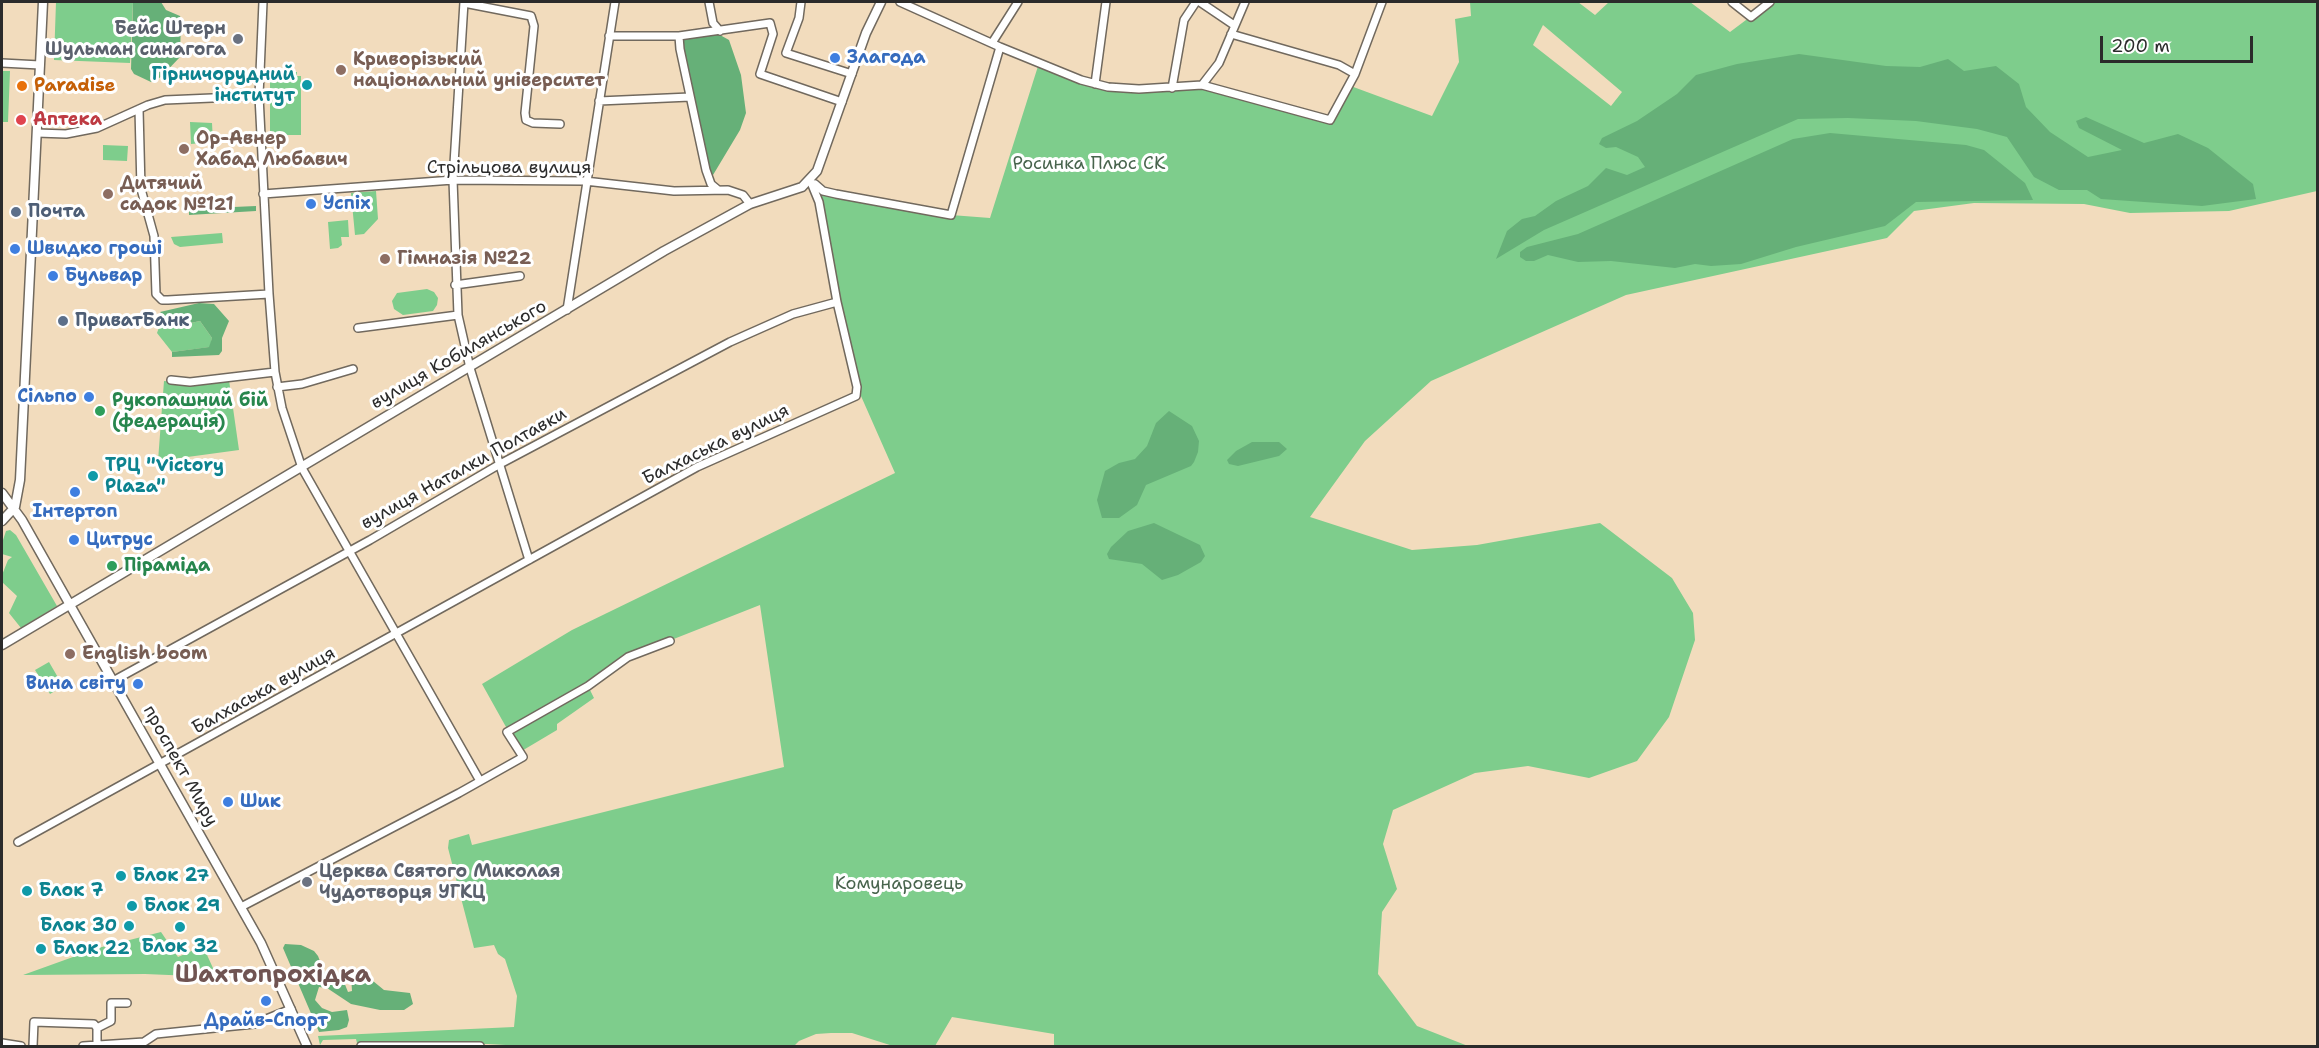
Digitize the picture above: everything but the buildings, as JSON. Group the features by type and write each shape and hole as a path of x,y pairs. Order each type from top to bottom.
{"main road":[{"path":"2,521 15,507 21,458 43,2"},
{"path":"810,180 821,160 881,2"},
{"name":"вулиця Кобилянського","path":"2,645 567,311 664,251 750,204 796,190 810,180"},
{"name":"проспект Миру","path":"2,493 15,507 241,907 273,967 307,1047"}],"street":[{"path":"263,2 259,96 269,294 277,387 302,468 480,781"},
{"path":"529,560 470,368 458,315 455,285 453,180 464,2 531,16 534,26 526,120 533,123 560,124"},
{"path":"567,311 585,181 615,2"},
{"path":"710,2 713,23 720,31"},
{"path":"801,2 799,18 786,53 852,74"},
{"path":"900,2 1000,47 1095,84 1126,89 1202,85 1330,120 1355,74 1382,2"},
{"path":"992,43 1017,2"},
{"path":"1095,84 1106,2"},
{"path":"1172,88 1184,20 1196,2"},
{"path":"1200,2 1234,25"},
{"path":"1202,85 1219,63 1245,2"},
{"path":"1732,2 1752,16 1770,2"},
{"path":"609,36 679,36 770,23 773,34 759,74 842,102"},
{"path":"1231,34 1339,65 1355,74"},
{"path":"679,36 706,170 711,184 717,189"},
{"path":"810,180 823,191 951,215 1000,47"},
{"path":"2,63 40,65"},
{"path":"37,133 66,134 97,128 165,100 259,96"},
{"path":"599,101 690,97"},
{"path":"139,109 141,189 144,205 150,213 154,236 156,294 162,300 269,294"},
{"name":"Стрільцова вулиця","path":"263,194 453,180 585,181 674,191 717,189 737,192 750,204"},
{"name":"Балхаська вулиця","path":"18,842 698,467 856,396 857,387 837,302 819,202 810,180"},
{"path":"455,285 520,276"},
{"name":"вулиця Наталки Полтавки","path":"113,681 349,549 370,540 500,464 769,323 837,302"},
{"path":"358,328 458,315"},
{"path":"277,387 302,384 353,369"},
{"path":"171,380 200,381 275,372"},
{"path":"241,907 522,757 507,732 588,686 628,657 670,641"},
{"path":"97,1028 111,1021 111,1003 127,1004"},
{"path":"83,1047 137,1044 156,1034 254,1024 291,1009"},
{"path":"33,1047 34,1022 94,1024 97,1028 97,1045"},
{"path":"2,1043 21,1047"},
{"path":"361,1047 480,1047"}],"green space":[{"path":"56,2 133,2 130,63 54,60"},
{"path":"133,2 161,2 166,10 180,16 181,19 180,57 161,77 151,82 134,74 131,69"},
{"path":"1470,2 1578,2 1595,15 1609,2 1690,2 1730,32 1770,2 2317,2 2317,191 2229,211 2130,213 2084,204 1974,203 1914,211 1887,238 1626,295 1431,381 1365,441 1310,517 1412,550 1477,545 1600,523 1672,578 1693,613 1695,640 1669,717 1637,761 1589,778 1528,766 1475,773 1393,810 1383,844 1397,889 1382,912 1378,974 1417,1026 1468,1046 1054,1046 1054,1034 952,1017 935,1046 893,1046 852,1033 816,1034 799,1041 794,1046 523,1046 357,1043 356,1039 323,1040 320,1045 318,1036 514,1027 517,996 505,959 498,954 494,945 474,948 448,848 449,840 469,834 472,845 784,767 760,605 628,657 588,686 594,698 557,724 557,730 520,752 482,684 572,630 895,473 857,387 818,187 951,215 990,218 1039,63 1108,87 1202,85 1330,120 1348,85 1432,116 1459,62 1455,19 1471,16","holes":["1543,25 1622,92 1611,106 1533,45"]},
{"path":"720,35 729,40 741,75 746,113 740,130 710,180 682,48 683,36"},
{"path":"1799,54 1886,66 1920,67 1948,59 1964,71 1996,66 2019,84 2026,107 2050,132 2088,157 2122,150 2079,128 2076,121 2086,117 2144,143 2178,134 2208,148 2253,184 2256,199 2202,206 2101,199 2087,190 2059,190 2034,177 2007,137 1977,129 1916,121 1848,118 1798,119 1544,230 1496,259 1507,231 1522,219 1535,216 1556,201 1588,186 1606,168 1627,175 1645,167 1638,157 1616,147 1606,148 1599,144 1602,138 1637,121 1677,94 1696,75 1737,64"},
{"path":"2,71 10,71 8,122 2,122"},
{"path":"270,72 297,72 297,76 301,76 301,135 270,135"},
{"path":"190,122 212,123 213,142 191,144"},
{"path":"1830,133 1966,145 1984,150 2025,183 2033,200 1916,202 1885,226 1796,247 1741,264 1711,266 1695,264 1675,268 1611,261 1578,262 1548,255 1534,261 1526,261 1520,257 1520,252 1527,247 1578,234 1793,139"},
{"path":"103,145 128,146 127,161 103,160"},
{"path":"376,191 378,219 364,234 355,235 351,193"},
{"path":"256,206 256,211 189,215 189,209"},
{"path":"348,220 349,237 341,237 342,245 330,249 328,222"},
{"path":"222,233 223,243 180,247 174,244 171,237"},
{"path":"427,289 434,292 438,298 433,311 403,315 394,309 392,301 397,293"},
{"path":"199,303 214,304 229,321 222,338 222,351 219,355 172,357 172,352 209,347 212,338 200,321 177,326 160,312"},
{"path":"163,316 177,326 200,321 212,338 210,347 172,352 157,333"},
{"path":"229,380 239,450 158,461 164,381 191,383"},
{"path":"1169,411 1192,426 1199,441 1194,462 1191,466 1146,485 1137,505 1119,518 1102,518 1097,500 1105,471 1119,463 1135,459 1147,446 1156,423"},
{"path":"1252,442 1279,442 1287,449 1279,456 1238,466 1229,464 1227,460 1236,451"},
{"path":"1154,523 1200,545 1205,556 1201,562 1178,575 1162,580 1142,564 1109,559 1107,554 1111,547 1128,531"},
{"path":"10,530 16,535 57,606 21,628 9,613 17,596 2,582 2,575 8,560 12,557 2,554 2,543 6,531"},
{"path":"49,662 63,686 50,694 35,670"},
{"path":"161,932 178,957 203,946 217,977 145,974 23,975 98,948"},
{"path":"285,944 301,945 314,951 329,979 344,982 348,992 352,991 351,975 358,974 373,981 384,990 410,993 413,1004 404,1010 380,1010 351,1004 327,988 319,987 315,1000 322,1008 332,1012 347,1010 349,1020 347,1027 319,1032 283,948"}],"place":[{"name":"Бейс Штерн Шульман синагога","path":"238,39"},
{"name":"Злагода","path":"835,58"},
{"name":"Криворізький національний університет","path":"341,70"},
{"name":"Гірничорудний інститут","path":"307,85"},
{"name":"Paradise","path":"22,86"},
{"name":"Аптека","path":"21,120"},
{"name":"Ор-Авнер Хабад Любавич","path":"184,149"},
{"name":"Дитячий садок №121","path":"108,194"},
{"name":"Успіх","path":"311,204"},
{"name":"Почта","path":"16,212"},
{"name":"Швидко гроші","path":"15,249"},
{"name":"Гімназія №22","path":"385,259"},
{"name":"Бульвар","path":"53,276"},
{"name":"ПриватБанк","path":"63,321"},
{"name":"Сільпо","path":"89,397"},
{"name":"Рукопашний бій (федерація)","path":"100,411"},
{"name":"ТРЦ \"Victory Plaza\"","path":"93,476"},
{"name":"Інтертоп","path":"75,492"},
{"name":"Цитрус","path":"74,540"},
{"name":"Піраміда","path":"112,566"},
{"name":"English boom","path":"70,654"},
{"name":"Вина світу","path":"138,684"},
{"name":"Шик","path":"228,802"},
{"name":"Блок 27","path":"121,876"},
{"name":"Церква Святого Миколая Чудотворця УГКЦ","path":"307,882"},
{"name":"Блок 7","path":"27,891"},
{"name":"Блок 29","path":"132,906"},
{"name":"Блок 30","path":"129,926"},
{"name":"Блок 32","path":"180,927"},
{"name":"Блок 22","path":"41,949"},
{"name":"Драйв-Спорт","path":"266,1001"}],"district":[{"name":"Шахтопрохідка","path":"273,976"}],"park label":[{"name":"Росинка Плюс СК","path":"1089,164"},
{"name":"Комунаровець","path":"899,884"}]}
